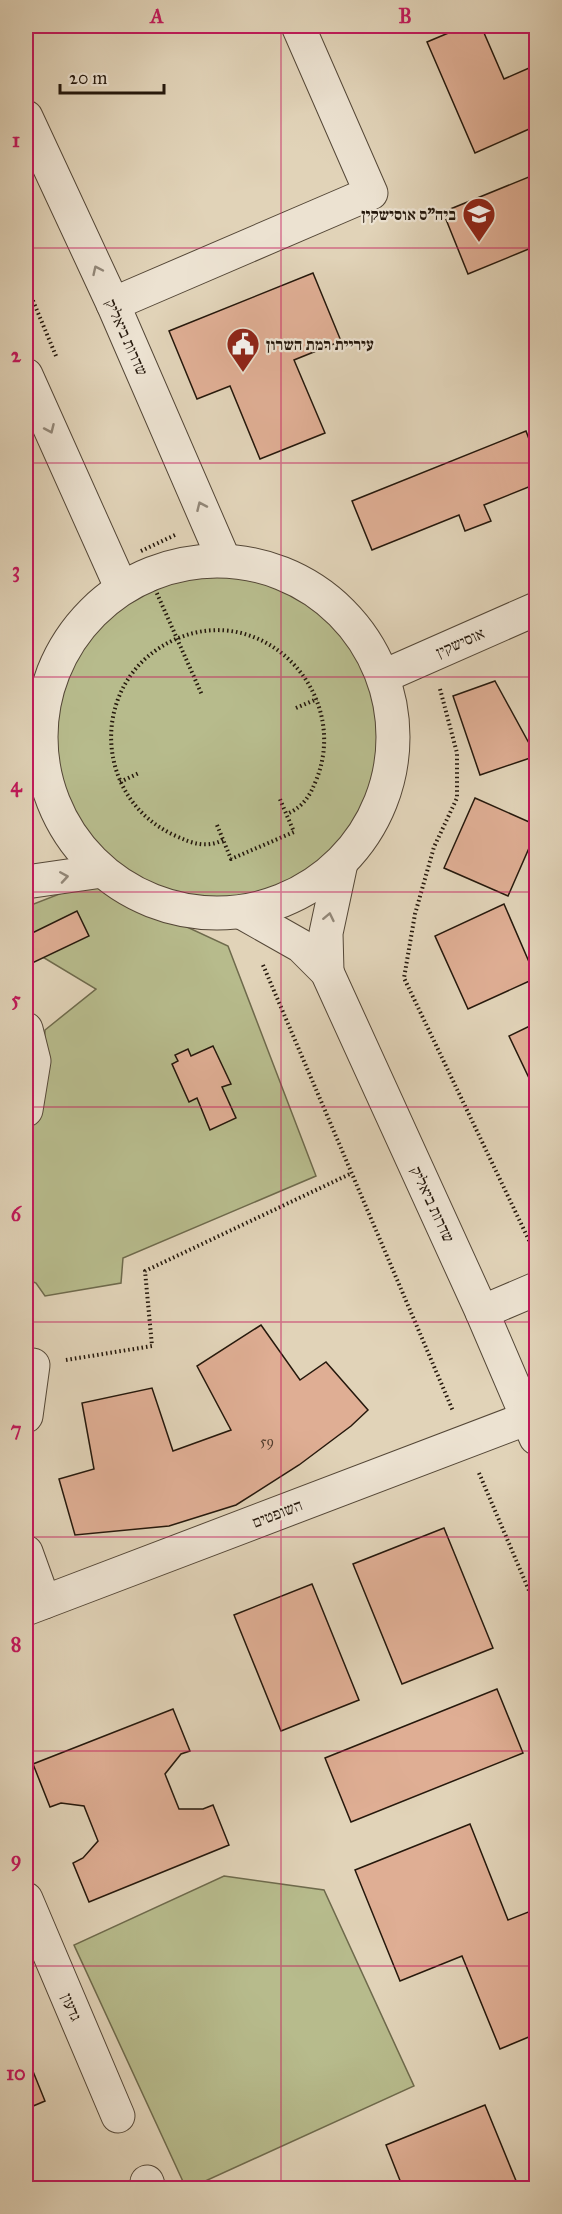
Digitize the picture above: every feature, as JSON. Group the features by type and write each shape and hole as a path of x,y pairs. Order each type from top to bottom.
{"street":[{"path":"113,304 370,193 298,26"},
{"name":"שדרות ביאליק","path":"26,117 113,304 224,560"},
{"path":"26,375 116,576"},
{"path":"224,560 268,567 308,585 342,612 369,647 384,676 390,702 392,760 375,816 341,863 294,896 268,906 241,912 204,913 167,906 133,892 102,871 69,834 48,790 33,746 48,681 76,628 116,576 148,573 189,561 224,560"},
{"name":"אוסישקין","path":"384,676 537,609"},
{"name":"שדרות ביאליק","path":"327,972 326,933 341,863"},
{"path":"26,882 102,871"},
{"name":"שדרות ביאליק","path":"241,912 301,946 327,972 482,1312 532,1428"},
{"path":"26,1029 34,1061 26,1110"},
{"path":"482,1312 537,1289"},
{"path":"26,1416 33,1365"},
{"name":"השופטים","path":"35,1606 466,1441 532,1428"},
{"path":"26,1552 35,1606"},
{"name":"גדעון","path":"26,1899 118,2115"}],"path":[{"path":"116,576 207,520"},
{"path":"224,840 212,846 187,841 165,831 145,817 120,782 112,755 111,730 115,707 124,685 156,650 177,639 200,633 223,631 246,635 268,644 288,657 304,675 317,699 323,717 325,741 322,765 313,788 300,809 287,814"},
{"path":"438,652 441,695 457,753 457,798 434,847 415,914 404,978 537,1257"},
{"path":"296,708 317,699"},
{"path":"120,782 139,773"},
{"path":"217,825 231,859 294,832 279,797"},
{"path":"241,912 537,1607"},
{"path":"33,1365 152,1346 145,1271 352,1173"}],"green space":[{"path":"217,561 251,564 300,582 329,601 353,625 372,654 385,686 390,703 393,737 390,771 372,820 353,849 329,873 300,892 268,905 251,910 217,913 183,910 134,892 105,873 81,849 62,820 49,788 44,771 41,737 44,703 62,654 81,625 105,601 134,582 166,569 183,564"},
{"path":"90,882 228,946 316,1176 123,1258 121,1283 45,1296 36,1283 26,1279 26,1121 41,1104 45,1030 96,989 26,947 26,907"},
{"path":"224,1876 324,1890 414,2086 186,2188 74,1945"}],"building":[{"path":"465,26 481,26 504,79 536,65 536,126 475,153 427,42"},
{"path":"536,174 536,246 468,274 443,212"},
{"name":"עיריית רמת השרון","path":"313,273 341,341 294,360 325,433 260,459 230,386 197,399 169,331"},
{"path":"526,431 536,458 536,484 484,505 491,521 465,531 459,515 372,550 352,501"},
{"path":"495,681 536,756 480,775 453,696"},
{"path":"475,798 536,825 536,832 508,896 444,868"},
{"path":"504,904 536,978 468,1009 435,936"},
{"path":"77,911 89,936 28,965 26,936"},
{"path":"536,1023 536,1075 529,1078 509,1036"},
{"path":"213,1046 231,1084 222,1087 236,1118 210,1130 197,1098 189,1102 172,1064 178,1061 175,1055 188,1049 191,1056"},
{"path":"261,1325 300,1380 326,1362 368,1410 351,1426 299,1465 236,1505 169,1526 75,1535 59,1479 94,1469 82,1403 152,1388 173,1451 231,1430 197,1366"},
{"path":"444,1528 493,1648 402,1684 353,1564"},
{"path":"312,1584 359,1700 281,1731 234,1615"},
{"path":"497,1689 523,1753 351,1822 325,1758"},
{"path":"173,1709 190,1751 181,1754 165,1774 179,1809 203,1809 213,1805 229,1845 89,1902 73,1863 83,1858 98,1841 84,1806 61,1803 50,1807 33,1764"},
{"path":"470,1824 508,1920 536,1909 536,2034 500,2049 462,1956 400,1981 355,1870"},
{"path":"26,2054 45,2101 26,2109"},
{"path":"485,2105 519,2188 403,2188 386,2145"}],"place":[{"name":"ביה\"ס אוסישקין","path":"479,243"},
{"name":"עיריית רמת השרון","path":"243,373"}]}
